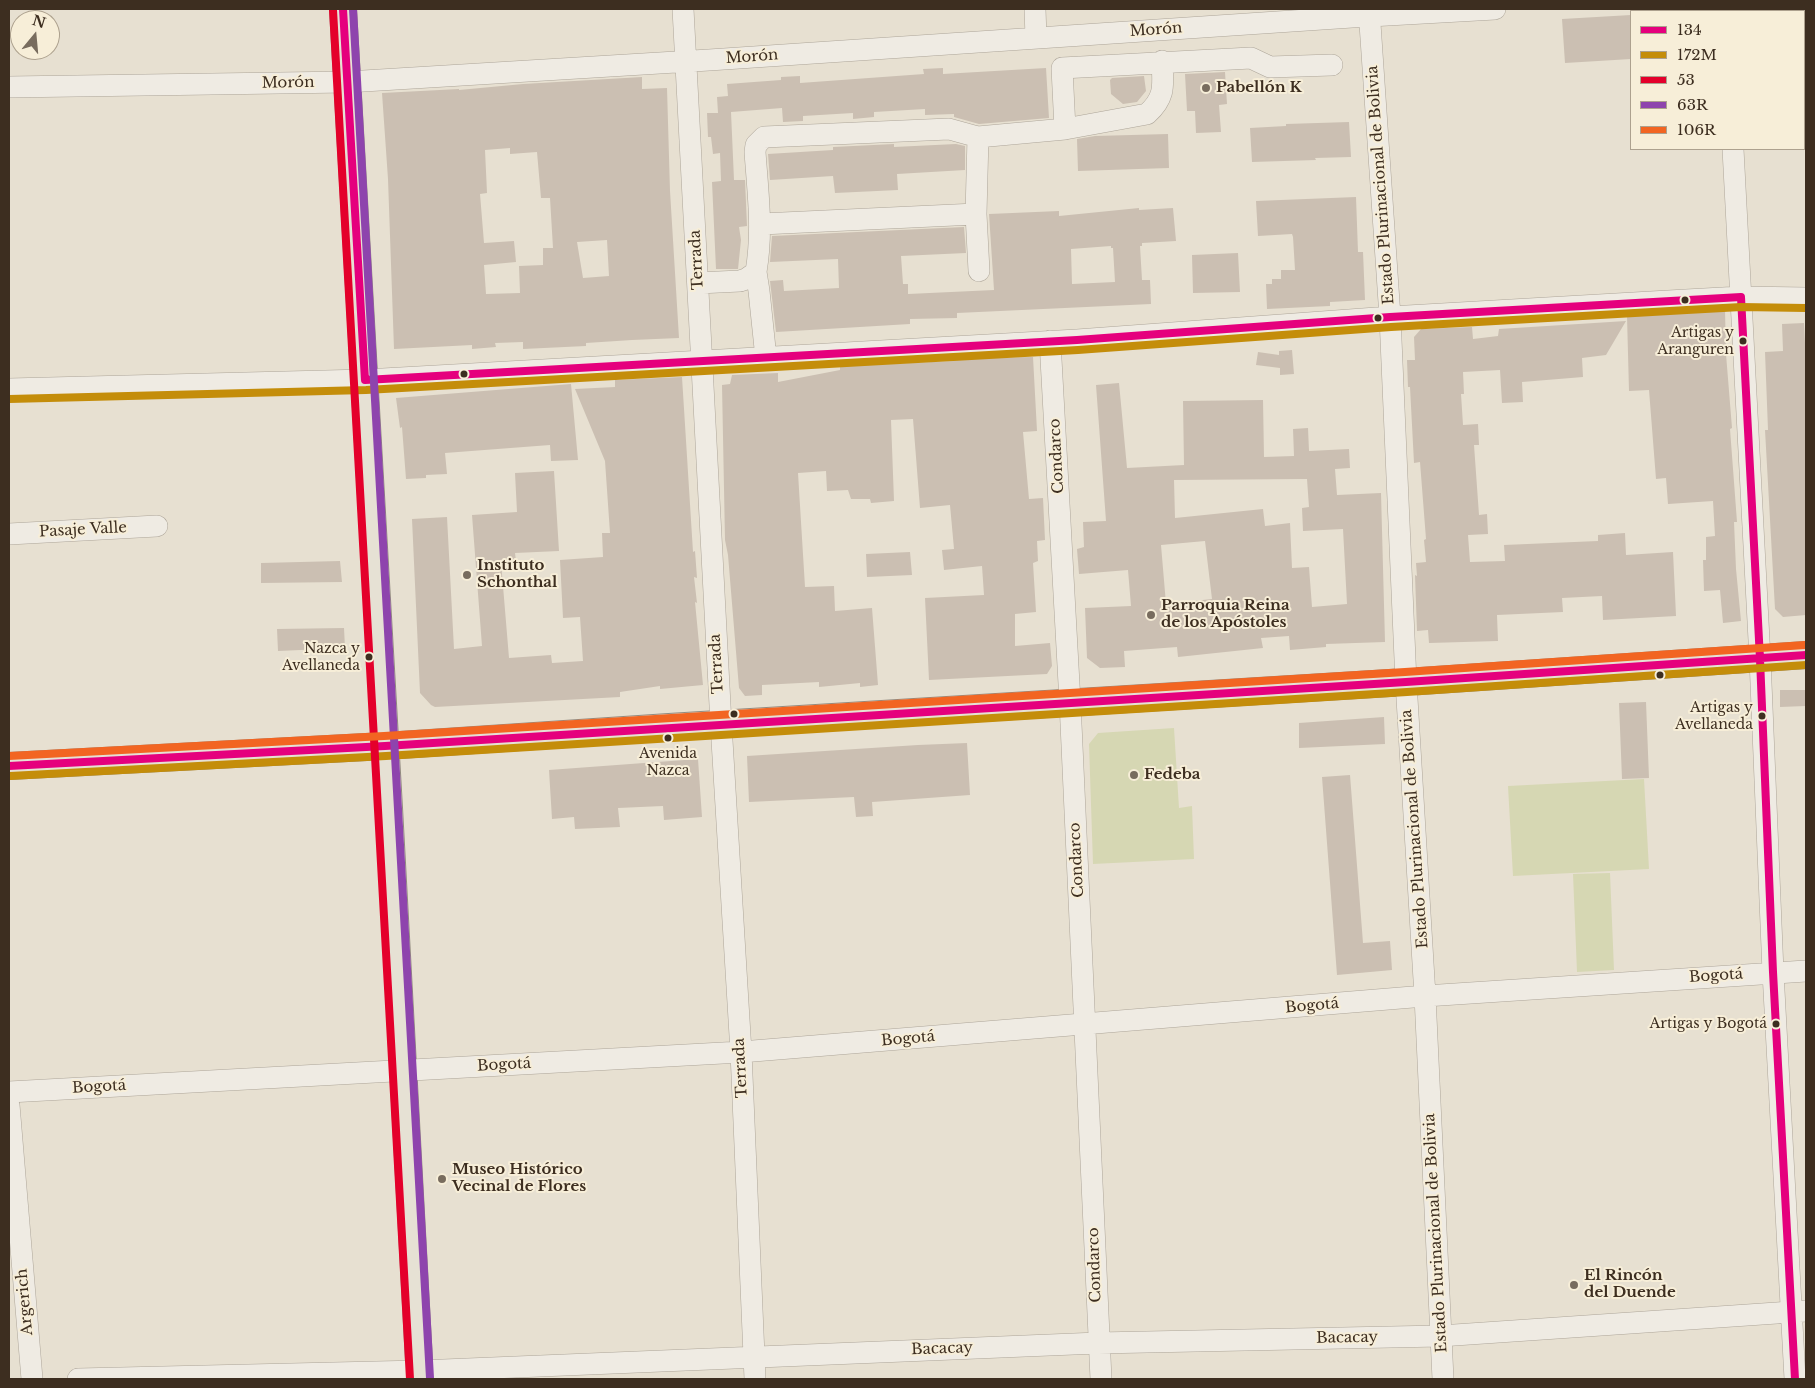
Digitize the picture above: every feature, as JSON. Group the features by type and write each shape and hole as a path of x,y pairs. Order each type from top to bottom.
{"main road":[{"path":"343,9 386,746 419,1375"},
{"path":"9,766 386,746 1806,655"}],"street":[{"name":"Terrada","path":"683,9 721,724 741,1052 755,1379"},
{"path":"1035,9 1036,38"},
{"name":"Morón","path":"9,87 347,82 1036,38 1369,12 1495,9"},
{"name":"Estado Plurinacional de Bolivia","path":"1369,12 1390,318 1406,682 1425,996 1443,1379"},
{"path":"1065,129 1062,68 1162,61 1251,58 1270,67 1332,65"},
{"path":"766,358 756,272 761,224 755,152 756,145 764,137 949,129 978,137 1065,129 1147,114 1157,105 1163,88 1162,61"},
{"path":"978,137 976,214 979,271"},
{"path":"1733,150 1760,659 1772,972 1799,1312 1795,1379"},
{"path":"761,224 976,214"},
{"path":"698,283 740,281 756,272"},
{"path":"9,389 365,380 702,362 1741,297 1806,298"},
{"name":"Condarco","path":"1050,341 1070,702 1101,1379"},
{"name":"Pasaje Valle","path":"9,534 157,526"},
{"name":"Bogotá","path":"9,1092 741,1052 1425,996 1806,971"},
{"name":"Argerich","path":"9,1104 32,1379"},
{"name":"Bacacay","path":"78,1379 419,1375 754,1357 1098,1343 1440,1336 1799,1312"}],"green space":[{"name":"Fedeba","path":"1174,728 1179,808 1192,806 1194,859 1093,864 1089,744 1098,733"},
{"path":"1644,779 1649,869 1513,876 1508,786"},
{"path":"1610,873 1614,970 1577,972 1573,874"}],"building":[{"path":"1630,15 1630,59 1565,63 1562,19"},
{"path":"943,68 943,74 1046,68 1049,118 979,124 954,117 954,114 925,115 925,109 874,112 874,117 853,119 853,113 803,116 803,121 783,122 782,108 731,112 734,180 745,180 747,226 739,227 741,240 738,269 716,269 712,182 721,181 720,153 713,154 711,137 708,137 707,113 718,113 717,97 728,96 727,84 781,80 781,77 800,76 800,83 924,74 923,69"},
{"name":"Pabellón K","path":"1225,72 1227,104 1219,105 1221,132 1196,133 1195,111 1187,111 1185,74"},
{"path":"1144,76 1146,91 1137,102 1123,104 1111,94 1110,80 1112,78"},
{"path":"642,77 642,89 667,88 670,191 679,338 586,343 586,346 523,349 523,342 495,343 496,347 472,349 472,345 394,349 388,179 382,93 459,90","holes":["510,148 510,154 537,152 541,198 550,198 553,248 543,248 543,265 519,266 520,293 486,294 484,265 516,262 514,241 484,243 480,194 487,193 485,150","607,240 609,276 583,278 577,242"]},
{"path":"1349,122 1351,157 1252,162 1250,128 1286,126 1286,124"},
{"path":"1168,134 1169,168 1078,171 1077,139 1095,136"},
{"path":"894,144 894,147 956,144 965,146 965,170 897,174 898,190 835,193 833,176 770,180 768,154 833,150 833,147"},
{"path":"1356,197 1358,252 1363,252 1365,300 1330,302 1330,306 1267,309 1266,284 1272,284 1272,279 1281,279 1281,270 1295,270 1293,237 1292,234 1258,236 1256,201"},
{"path":"1139,208 1139,210 1173,208 1176,241 1142,243 1142,246 1140,246 1142,280 1150,280 1151,304 957,313 957,318 910,319 910,324 776,332 770,281 783,280 784,291 839,288 838,259 770,262 772,236 964,227 966,253 901,256 903,284 908,284 908,294 994,290 989,214 1059,211 1059,216","holes":["1111,246 1113,248 1115,282 1072,284 1071,249"]},
{"path":"1238,253 1240,292 1193,293 1192,255"},
{"path":"1725,310 1726,354 1732,428 1730,429 1737,522 1734,522 1736,569 1741,621 1723,623 1720,590 1704,591 1703,560 1706,560 1706,537 1715,536 1713,501 1668,504 1666,478 1656,479 1649,390 1629,391 1627,316"},
{"path":"1626,321 1606,355 1582,358 1583,377 1522,382 1523,402 1502,403 1500,370 1463,372 1464,394 1461,394 1463,425 1478,424 1479,445 1474,445 1479,515 1487,514 1488,534 1468,535 1470,562 1505,561 1504,545 1598,541 1598,535 1625,533 1626,555 1673,552 1676,616 1603,620 1602,596 1562,598 1563,612 1497,615 1498,641 1429,643 1428,630 1417,631 1416,563 1426,562 1424,540 1426,539 1420,462 1414,463 1410,387 1408,387 1407,360 1415,360 1414,337 1421,329 1472,327 1473,339 1498,336 1499,329"},
{"path":"1804,323 1806,363 1806,615 1783,617 1775,609 1765,430 1768,430 1765,352 1783,351 1782,324"},
{"path":"1292,350 1294,374 1280,375 1280,368 1256,365 1258,352 1279,355 1279,351"},
{"path":"1033,357 1037,431 1023,432 1029,499 1043,498 1045,540 1037,541 1038,561 1033,563 1036,612 1015,614 1015,646 1050,643 1052,666 1047,674 929,680 925,598 984,595 982,566 944,570 942,550 954,549 950,505 920,508 913,419 891,420 894,501 871,503 870,499 851,499 848,490 827,491 826,471 798,473 805,587 834,586 835,611 872,608 878,685 860,687 860,683 819,687 819,682 762,685 762,695 745,696 739,688 728,555 725,540 722,385 730,384 732,375 778,373 778,382 840,370 840,366 954,361 974,358"},
{"path":"682,377 693,552 695,551 697,578 694,577 697,603 695,602 703,685 660,689 660,686 620,692 620,697 435,707 431,705 420,693 412,519 447,517 454,649 482,646 472,515 517,512 515,473 554,471 559,551 515,553 516,561 501,562 509,658 551,655 552,663 583,661 580,617 563,618 560,560 603,557 602,533 610,533 605,461 575,389 615,387 615,380"},
{"path":"1119,383 1127,468 1184,465 1183,401 1263,400 1264,457 1294,456 1293,429 1308,428 1309,451 1349,449 1350,468 1335,469 1337,495 1381,493 1385,642 1326,644 1326,647 1290,650 1289,636 1261,638 1263,648 1178,657 1177,647 1124,651 1125,667 1100,668 1087,658 1085,608 1131,606 1128,570 1079,574 1077,549 1084,547 1083,522 1106,521 1096,385","holes":["1307,479 1309,507 1302,508 1303,531 1343,529 1347,604 1312,607 1309,567 1292,568 1290,523 1265,526 1263,509 1175,518 1174,480","1205,541 1212,599 1166,604 1161,545"]},
{"path":"571,384 578,460 551,461 550,445 445,453 447,474 426,475 426,478 406,479 402,427 400,428 396,398"},
{"path":"910,552 912,575 867,577 866,554"},
{"path":"340,561 342,582 261,583 261,563"},
{"path":"344,628 345,648 278,651 277,629"},
{"path":"1780,690 1806,690 1806,706 1780,707"},
{"path":"1646,702 1649,778 1622,779 1619,703"},
{"path":"1384,717 1385,744 1299,748 1299,723"},
{"path":"967,743 970,795 872,802 873,816 856,817 854,797 749,802 747,756"},
{"path":"698,759 702,817 664,820 663,806 618,808 620,827 575,829 574,817 552,819 549,770"},
{"path":"1350,775 1363,943 1390,941 1392,970 1337,975 1322,777"}],"transit line":[{"name":"134","path":"343,9 365,380 1077,340 1390,317 1741,297 1760,659 1773,972 1795,1379"},
{"name":"63R","path":"353,9 430,1378"},
{"name":"53","path":"333,10 410,1379"},
{"name":"172M","path":"9,399 366,390 1078,350 1391,327 1687,310 1741,307 1806,308"},
{"name":"106R","path":"9,756 384,736 1805,645"},
{"name":"134","path":"9,766 385,746 1806,655"},
{"name":"172M","path":"10,776 386,756 1806,665"}],"place":[{"name":"Pabellón K","path":"1206,88"},
{"name":"Artigas y Aranguren","path":"1743,341"},
{"name":"Instituto Schonthal","path":"467,575"},
{"name":"Parroquia Reina de los Apóstoles","path":"1151,615"},
{"name":"Nazca y Avellaneda","path":"369,657"},
{"name":"Artigas y Avellaneda","path":"1762,716"},
{"name":"Avenida Nazca","path":"668,738"},
{"name":"Fedeba","path":"1134,775"},
{"name":"Artigas y Bogotá","path":"1776,1024"},
{"name":"Museo Histórico Vecinal de Flores","path":"442,1179"},
{"name":"El Rincón del Duende","path":"1574,1285"}]}
